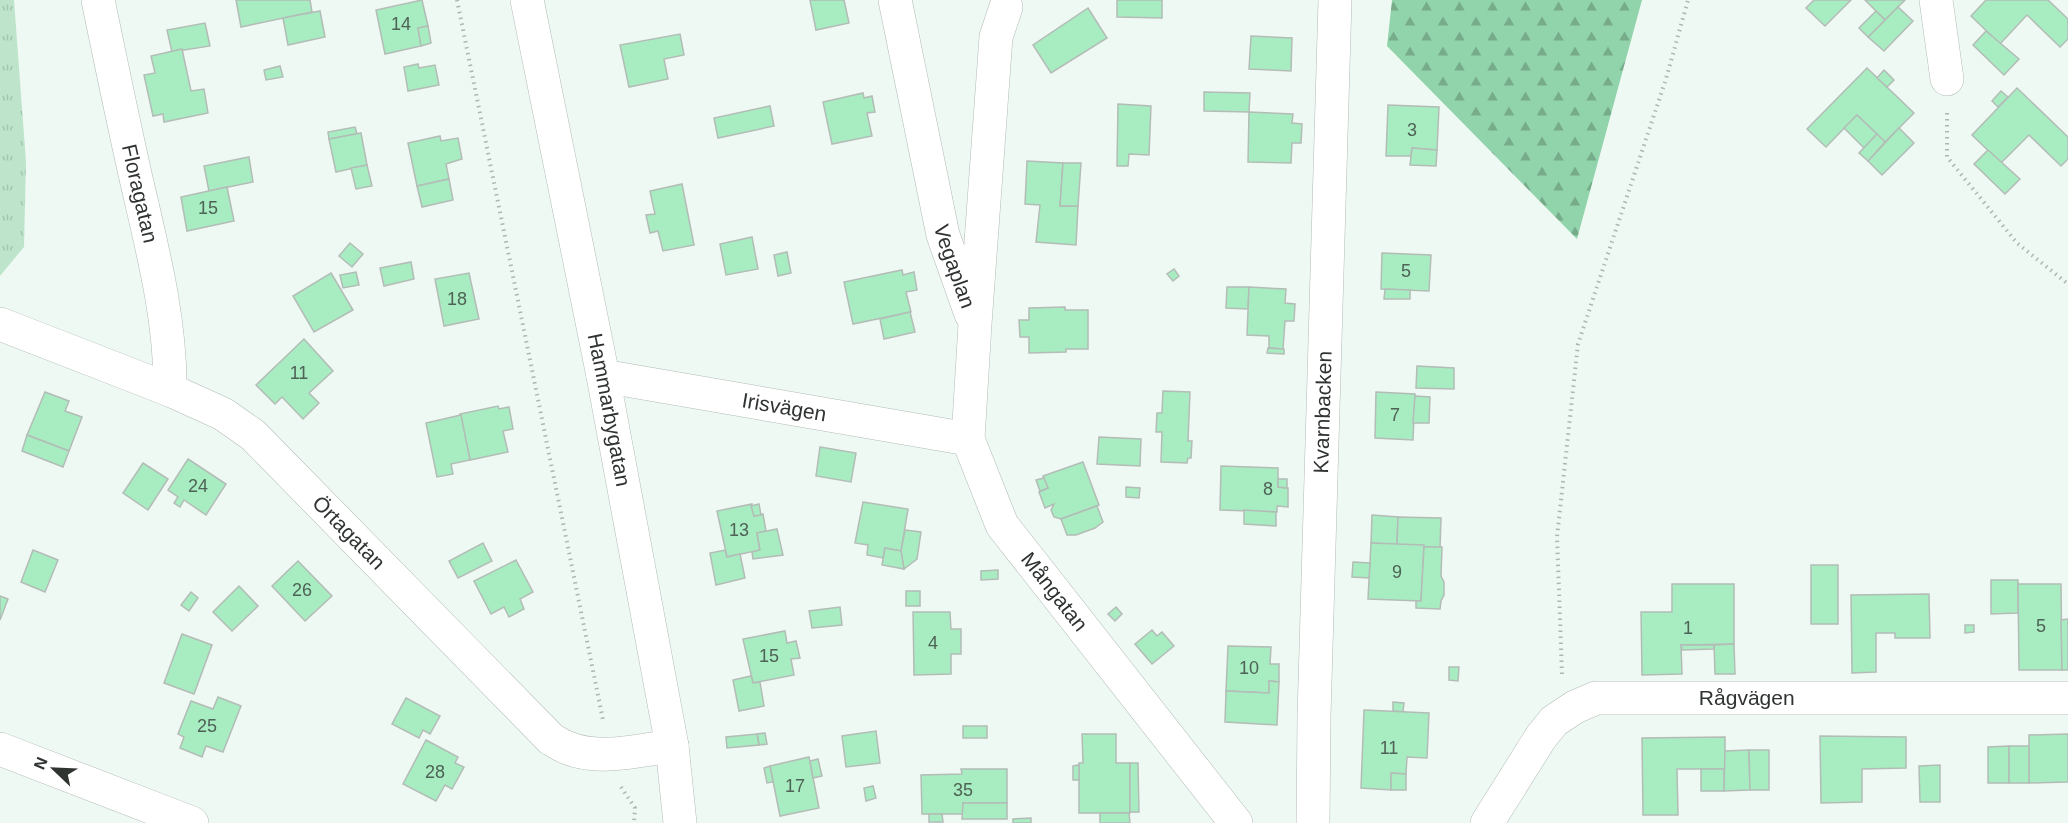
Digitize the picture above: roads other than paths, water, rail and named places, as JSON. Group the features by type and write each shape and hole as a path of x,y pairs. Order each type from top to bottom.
{"street":[{"name":"Floragatan","path":"98,0 135,175 150,233 171,358 170,390"},
{"name":"Hammarbygatan","path":"527,0 603,376 672,746 680,823"},
{"name":"Vegaplan","path":"895,0 943,235 975,324"},
{"name":"Kvarnbacken","path":"1313,823 1314,704 1335,0"},
{"path":"1936,0 1947,79"},
{"name":"Vegaplan","path":"975,324 996,37 1009,2"},
{"name":"Örtagatan","path":"0,324 170,390 223,414 253,435 551,739 569,749 589,754 672,746"},
{"name":"Mångatan","path":"975,324 968,439 1002,525 1236,823"},
{"name":"Irisvägen","path":"603,376 968,439"},
{"name":"Rågvägen","path":"1487,823 1541,737 1554,721 1575,707 1596,698 2068,698"},
{"path":"0,749 192,823"}]}
